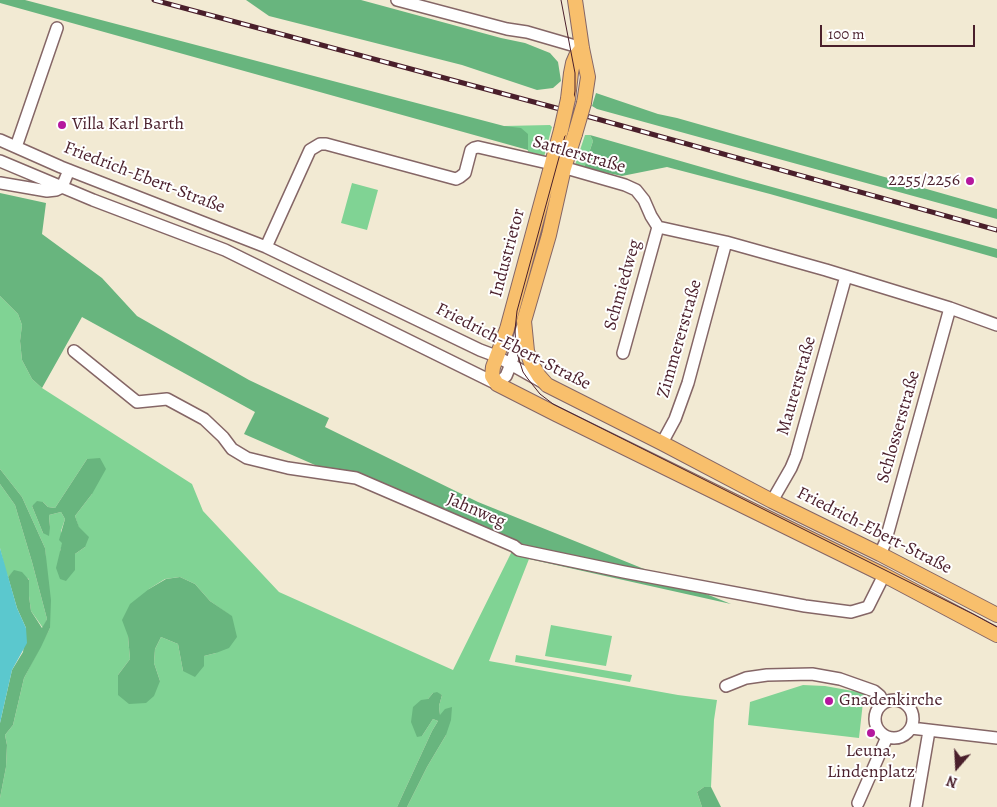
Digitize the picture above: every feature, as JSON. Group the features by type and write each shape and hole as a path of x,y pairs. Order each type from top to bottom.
{"main road":[{"name":"Industrietor","path":"497,384 492,376 496,356 507,329 558,166 575,134 584,103 588,77 575,0"},
{"name":"Industrietor","path":"547,385 539,376 529,357 524,321 549,235 561,130 568,99 570,73 576,56 582,48"},
{"name":"Friedrich-Ebert-Straße","path":"497,384 884,575 997,635"},
{"name":"Friedrich-Ebert-Straße","path":"547,385 997,615"}],"street":[{"path":"397,0 507,30 527,32 582,48"},
{"path":"16,147 57,28"},
{"name":"Friedrich-Ebert-Straße","path":"0,140 69,170 266,246 496,356 547,385"},
{"name":"Sattlerstraße","path":"266,246 310,150 320,144 456,179 465,173 471,150 478,147 558,166 625,185 636,190 644,200 658,227"},
{"name":"Friedrich-Ebert-Straße","path":"0,161 225,250 497,384"},
{"path":"0,183 47,191 56,190 62,187 69,170"},
{"path":"658,227 726,242 846,276 950,308 997,325"},
{"name":"Schmiedweg","path":"623,353 658,227"},
{"name":"Zimmererstraße","path":"662,443 675,419 688,383 726,242"},
{"name":"Maurerstraße","path":"772,501 796,456 846,276"},
{"name":"Schlosserstraße","path":"880,554 885,543 950,308"},
{"path":"497,384 506,376 524,321"},
{"name":"Jahnweg","path":"74,351 137,402 167,399 204,419 232,449 247,458 288,468 356,478 514,546 519,550 806,606 852,612 868,607 884,575"},
{"path":"726,686 746,678 767,675 812,674 840,679 874,691 880,696 883,703"},
{"path":"888,700 903,702 912,713 913,721 911,728 907,733 898,738 887,737 877,728 875,714 878,708 888,700"},
{"path":"911,728 997,738"},
{"path":"916,807 929,730"},
{"path":"858,803 887,737"}],"green space":[{"path":"0,0 25,0 504,126 521,128 528,134 528,150 0,3"},
{"path":"246,0 361,0 525,43 550,53 558,62 561,81 553,88 537,90 462,65 269,16"},
{"path":"596,93 658,114 997,209 997,219 597,109 592,106"},
{"path":"550,125 552,127 544,157 527,154 528,150 504,126"},
{"path":"585,135 590,135 593,141 584,168 575,165"},
{"path":"590,135 997,249 997,258 667,167 622,176 584,168 593,141"},
{"path":"352,183 378,190 367,230 341,223"},
{"path":"0,193 46,203 42,234 102,278 137,316 249,380 329,418 325,427 478,502 731,604 529,559 244,434 255,412 82,317 42,388 32,379 22,360 20,341 22,325 18,314 0,296"},
{"path":"0,296 18,314 22,325 20,341 22,360 32,379 42,388 192,484 203,511 279,592 453,670 512,551 529,559 489,661 678,695 717,700 714,720 711,787 704,787 697,792 702,807 407,807 446,735 439,706 442,695 433,693 428,699 422,736 433,719 438,721 397,807 0,807 6,767 7,745 5,735 13,725 24,678 50,628 45,548 22,497 0,469","holes":["87,459 92,494 75,516 85,547 75,554 75,570 60,551 63,543 61,531 65,519 61,512 49,515 50,527 43,533 32,506 43,502 48,507 55,508","180,577 195,584 210,601 231,616 216,653 204,656 183,671 178,644 161,637 155,649 154,663 160,681 118,675 130,659 128,636 149,589 165,579"]},
{"path":"100,458 106,469 92,494 75,516 79,527 89,537 85,547 75,554 75,570 66,581 60,579 56,568 62,543 59,540 65,519 61,512 49,515 49,536 43,533 32,506 37,501 43,502 48,507 55,508 87,459"},
{"path":"0,469 22,497 45,548 51,600 50,628 24,678 13,725 5,735 7,745 6,767 0,798 0,723 12,670 23,652 26,628 17,608 8,577 14,570 22,572 29,580 31,611 42,628 47,619 15,505 0,484"},
{"path":"0,484 15,505 47,619 43,628 31,611 29,579 12,573 8,577 5,569 0,548"},
{"path":"180,577 195,584 210,601 232,616 237,637 229,648 204,656 204,666 195,677 183,671 178,644 161,637 155,649 154,663 160,681 154,696 146,703 129,704 118,695 118,675 130,659 128,636 122,620 130,604 149,589 166,579"},
{"path":"551,625 612,636 606,666 545,656"},
{"path":"516,655 632,675 630,682 515,662"},
{"path":"803,685 825,686 864,693 859,738 748,725 750,702"},
{"path":"437,692 442,695 439,706 440,715 445,709 452,707 451,720 446,735 407,807 397,807 438,721 433,719 422,736 417,737 411,722 413,707 421,700 428,699 433,693"},
{"path":"704,787 711,787 721,807 702,807 697,792"}],"water":[{"path":"0,548 17,608 26,628 27,643 12,670 0,723"}],"tram line":[{"path":"561,0 575,73 575,91 572,110 517,311 515,330 516,350 523,372 540,394 553,404 997,627"}],"railway":[{"path":"154,0 601,120 997,230"}],"place":[{"name":"Villa Karl Barth","path":"62,125"},
{"name":"2255/2256","path":"970,181"},
{"name":"Gnadenkirche","path":"829,701"},
{"name":"Leuna, Lindenplatz","path":"871,733"}]}
